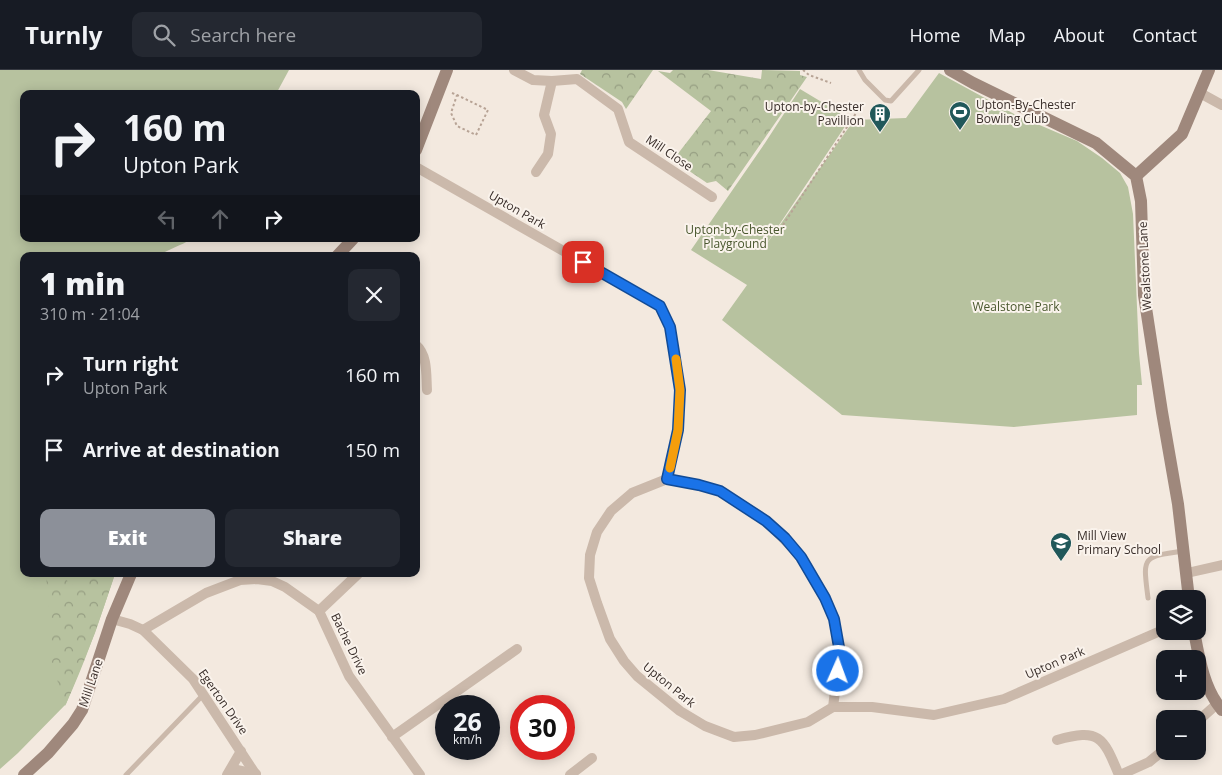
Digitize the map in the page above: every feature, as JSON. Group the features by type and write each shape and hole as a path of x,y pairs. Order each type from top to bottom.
{"street":[{"path":"420,140 447,70"},
{"name":"Mill Close","path":"514,70 534,80 577,79 618,109 629,142 712,197"},
{"path":"950,70 1096,143 1136,176 1182,134 1209,70"},
{"path":"536,172 548,154 550,134 544,115 552,81"},
{"path":"1200,93 1222,105"},
{"name":"Upton Park","path":"420,169 660,306 670,327 680,390 678,430 667,479 632,493 611,512 597,532 590,555 589,578 596,604 610,639 624,661 636,676 680,712 705,726 734,737 755,735 808,722 833,707 872,707 934,715 1004,698 1156,633"},
{"name":"Wealstone Lane","path":"1136,176 1141,202 1144,295 1178,504 1188,590"},
{"path":"341,252 350,242"},
{"path":"420,348 426,367 427,390"},
{"path":"667,479 720,491 766,521 801,557 825,598 834,619 840,653 833,707"},
{"path":"1187,573 1222,566"},
{"name":"Mill Lane","path":"24,775 48,753 73,724 82,710 112,619 130,577"},
{"path":"319,611 355,577"},
{"name":"Bache Drive","path":"143,630 206,593 240,580 257,579 272,581 285,587 319,611 349,676 420,775"},
{"name":"Egerton Drive","path":"112,619 143,630 193,679 256,774"},
{"path":"1196,640 1201,668 1219,707 1206,716"},
{"path":"392,737 517,649"},
{"path":"1057,740 1087,734 1098,738 1106,745 1119,775 1149,762 1156,756"},
{"path":"228,773 242,751"},
{"path":"570,775 592,758"},
{"path":"228,773 237,770 256,774"}],"lane":[{"path":"859,70 865,80 885,100 891,101 919,70"},
{"path":"1148,598 1146,562 1158,555 1183,551"},
{"path":"126,775 203,694"}],"path":[{"path":"804,70 831,83"},
{"path":"440,88 457,94 488,110 476,135 458,126 451,113 457,94"},
{"path":"783,225 862,104"}],"green space":[{"path":"0,70 289,70 278,90 20,90 20,242 186,242 164,252 20,252 20,577 114,577 95,633 66,704 0,769"},
{"path":"582,70 653,70 626,109 622,102 580,74"},
{"path":"673,70 708,70 761,79 762,70 800,71 800,75 807,77 728,191 716,181 707,183 673,160 711,111 658,71 670,73"},
{"path":"939,73 1016,115 1077,141 1120,173 1128,187 1133,214 1142,385 1137,385 1137,415 1014,427 842,415 722,320 747,285 691,250 800,89 850,119 761,252 854,120 906,118"},
{"path":"46,577 63,577 72,585 92,577 114,577 86,657 65,706 52,663"}],"slow traffic":[{"path":"670,468 678,430 680,390 676,359"}],"place":[{"name":"Upton-By-Chester Bowling Club","path":"960,131"},
{"name":"Upton-by-Chester Pavillion","path":"880,133"},
{"name":"Mill View Primary School","path":"1061,562"}],"route":[{"path":"583,262 660,306 670,327 680,390 678,430 667,479 720,491 766,521 785,538 801,557 825,598 834,619 840,653 838,671"}],"park label":[{"name":"Upton-by-Chester Playground","path":"735,237"},
{"name":"Wealstone Park","path":"1016,307"}]}
